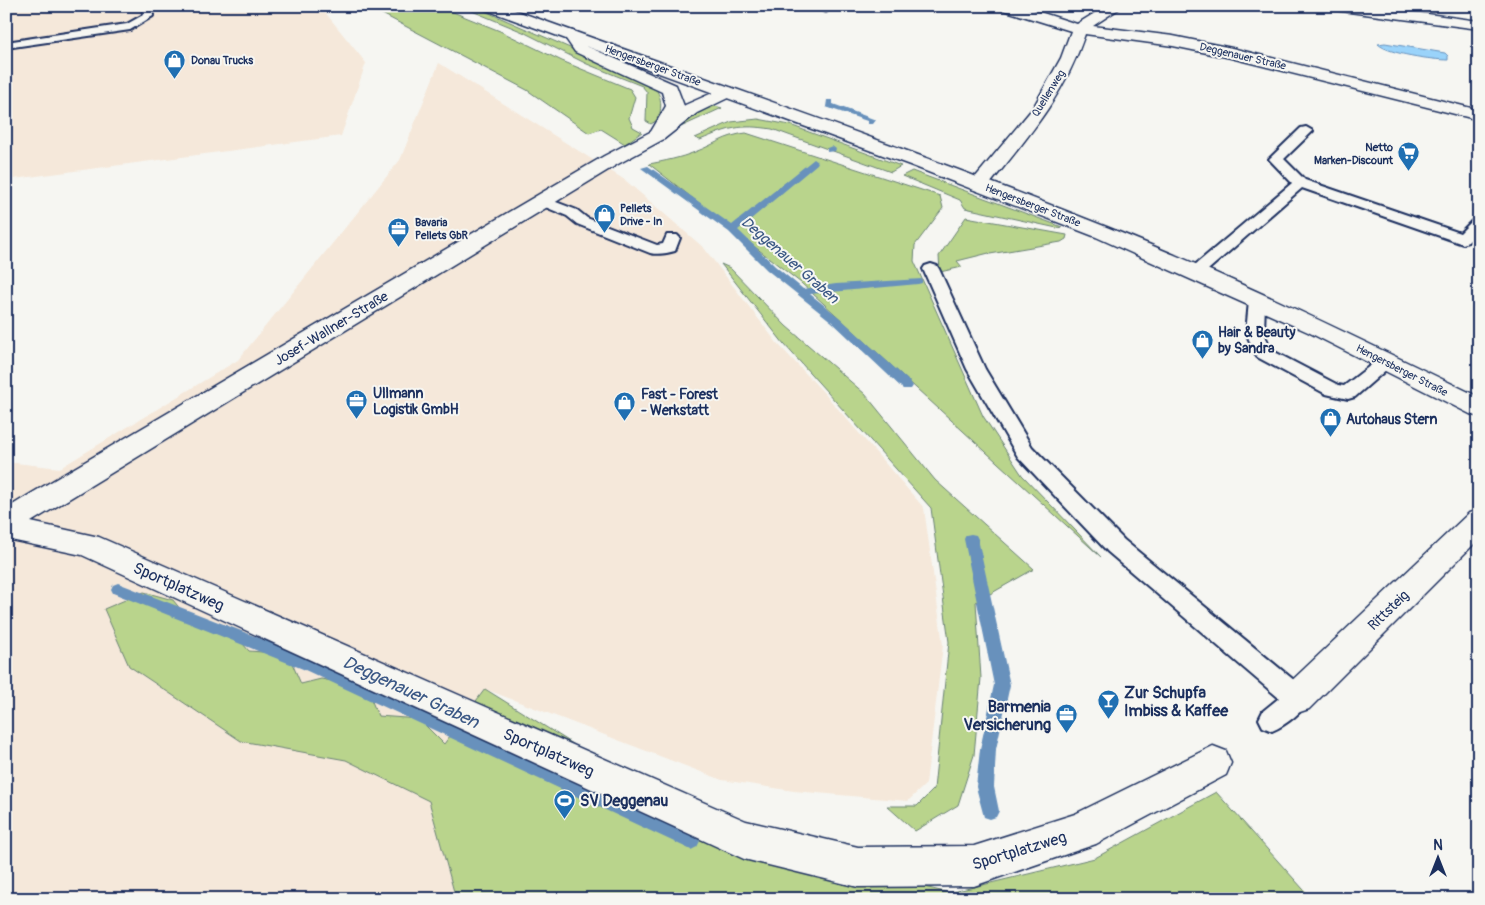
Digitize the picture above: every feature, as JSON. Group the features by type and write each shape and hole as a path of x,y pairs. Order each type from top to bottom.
{"street":[{"name":"Hengersberger Straße","path":"489,6 726,92 741,105 979,185 1103,232 1316,327 1479,408"},
{"name":"Deggenauer Straße","path":"1005,6 1079,29 1173,41 1232,53 1479,116"},
{"path":"1079,29 1116,6"},
{"path":"1334,6 1479,25"},
{"name":"Quellenweg","path":"979,185 1040,110 1069,58 1079,29"},
{"name":"Hengersberger Straße","path":"572,36 580,49 670,89 675,106 658,134"},
{"name":"Josef-Wallner-Straße","path":"6,524 42,500 611,160 658,134 691,109 726,92"},
{"name":"Josef-Wallner-Straße","path":"658,134 682,133 691,129"},
{"name":"Rittsteig","path":"1297,698 1479,521"},
{"name":"Sportplatzweg","path":"6,528 88,545 744,840 858,867 974,866 1082,831 1213,763"}],"lane":[{"path":"6,45 130,27 148,16 147,6"},
{"path":"815,6 826,9 829,6"},
{"path":"1306,131 1276,159 1300,183 1463,239 1479,222"},
{"path":"1195,273 1300,183"},
{"path":"543,201 572,213 582,221 656,250 670,248 672,238"},
{"path":"931,269 976,369 1026,452 1116,546 1297,698 1272,719"},
{"path":"1257,301 1255,333 1263,353 1284,366 1332,390 1348,393 1386,362"}],"shaded area":[{"path":"6,6 320,6 366,63 341,136 6,180"},
{"path":"439,63 625,180 704,248 777,343 825,394 924,508 943,645 926,784 908,801 794,791 722,780 485,689 422,774 456,899 6,899 6,462 60,468 238,360 400,160"}],"green space":[{"path":"367,6 438,6 500,31 562,61 630,89 635,97 629,118 633,127 642,132 625,144 601,129 589,133 527,90"},
{"path":"460,6 473,6 651,83 657,91 660,100 659,119 651,124 646,121 647,92 642,86 587,64 523,32"},
{"path":"715,106 722,108 672,131 697,111"},
{"path":"758,119 790,125 901,166 891,172 772,129 743,127 727,130 700,140 695,138 731,122"},
{"path":"746,133 940,196 943,208 915,245 914,261 983,416 1022,475 1101,557 801,283 649,164 684,156 725,138"},
{"path":"912,171 1062,227 1057,228 965,208 960,200 902,176"},
{"path":"966,217 1067,235 1066,239 1061,242 989,253 957,261 962,267 940,272 939,256"},
{"path":"721,264 730,268 786,326 865,394 935,480 1034,569 976,602 981,678 974,755 958,805 915,831 887,806 917,806 934,789 949,642 931,508 784,344"},
{"name":"SV Deggenau","path":"144,592 173,600 189,620 231,630 249,651 288,654 301,684 321,679 366,687 378,716 419,719 444,744 485,689 738,847 858,871 949,893 1095,858 1216,792 1312,899 456,899 429,801 346,760 241,741 129,666 104,609"}],"water":[{"path":"1385,43 1445,53 1448,56 1448,60 1422,58 1391,51 1378,44"}],"waterway":[{"path":"830,102 829,105 872,120 870,122"},
{"path":"732,230 814,162"},
{"name":"Deggenauer Graben","path":"645,168 732,230"},
{"name":"Deggenauer Graben","path":"732,230 771,268 836,320 907,386"},
{"path":"802,292 836,287 918,281"},
{"name":"Deggenauer Graben","path":"971,539 1002,685 988,749 985,787 990,811"},
{"name":"Deggenauer Graben","path":"118,589 308,664 691,841"}],"place":[{"name":"Donau Trucks","path":"175,79"},
{"name":"Netto Marken-Discount","path":"1409,172"},
{"name":"Pellets Drive - In","path":"604,233"},
{"name":"Bavaria Pellets GbR","path":"399,247"},
{"name":"Hair & Beauty by Sandra","path":"1202,359"},
{"name":"Ullmann Logistik GmbH","path":"357,420"},
{"name":"Fast - Forest - Werkstatt","path":"625,421"},
{"name":"Autohaus Stern","path":"1330,438"},
{"name":"Zur Schupfa Imbiss & Kaffee","path":"1108,720"},
{"name":"Barmenia Versicherung","path":"1067,734"},
{"name":"SV Deggenau","path":"564,819"}]}
